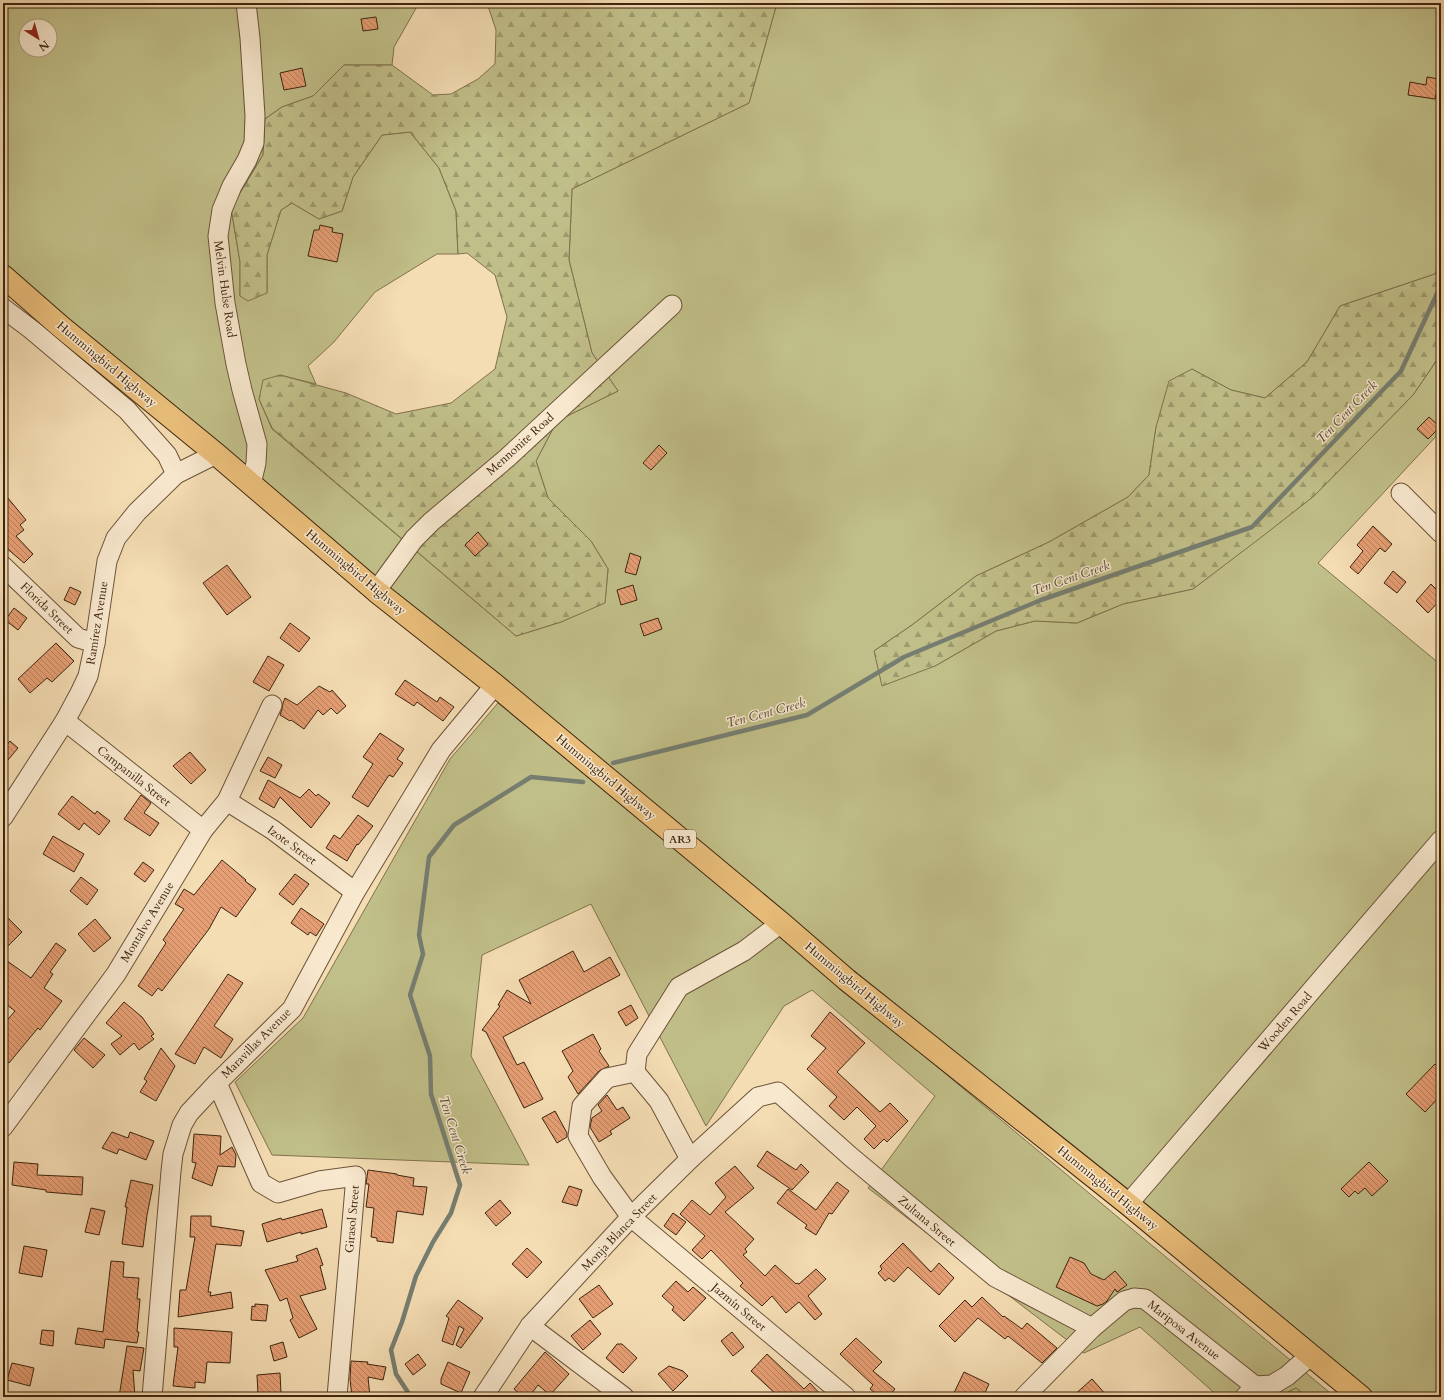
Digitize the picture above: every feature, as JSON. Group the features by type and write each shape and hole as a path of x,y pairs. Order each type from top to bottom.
{"main road":[{"name":"Hummingbird Highway","path":"3,276 60,326 216,454 376,591 495,685 781,923 847,980 1128,1204 1361,1397"}],"street":[{"name":"Melvin Hulse Road","path":"246,3 255,116 254,143 247,160 232,186 222,210 218,236 225,303 236,364 257,444 256,463 251,484"},
{"name":"Mennonite Road","path":"376,591 414,538 507,458 672,305"},
{"path":"3,308 32,330 127,410 167,455 176,474"},
{"name":"Ramírez Avenue","path":"3,817 65,721 88,676 95,643 107,561 116,538 137,512 176,474 216,454"},
{"path":"1401,493 1441,533"},
{"name":"Florida Street","path":"3,566 78,638 95,643"},
{"name":"Maravillas Avenue","path":"152,1397 173,1154 182,1125 190,1113 217,1083 292,1009 355,892 441,750 495,685"},
{"name":"Montalvo Avenue","path":"3,1127 116,974 203,830 227,801 272,706"},
{"name":"Campanilla Street","path":"65,721 203,830"},
{"name":"Izote Street","path":"227,801 273,830 355,892"},
{"name":"Wooden Road","path":"1128,1204 1441,840"},
{"path":"690,1159 659,1101 635,1072 637,1054 679,987 744,951 781,923"},
{"name":"Jazmín Street","path":"635,1072 608,1078 582,1106 578,1136 602,1177 631,1217 846,1397"},
{"name":"Girasol Street","path":"217,1083 261,1183 278,1193 319,1181 356,1176 336,1397"},
{"name":"Monja Blanca Street","path":"484,1397 530,1326 631,1217 690,1159 758,1097 778,1092"},
{"name":"Zultana Street","path":"778,1092 851,1157 995,1277 1092,1328"},
{"name":"Mariposa Avenue","path":"1024,1397 1092,1328 1124,1301 1134,1298 1144,1299 1250,1392"},
{"path":"530,1326 624,1397"},
{"path":"1250,1392 1272,1385 1287,1376 1311,1355"},
{"path":"591,1372 603,1397"}],"green space":[{"path":"3,3 419,3 394,47 392,65 344,65 313,96 282,107 265,119 263,155 231,208 240,262 240,296 267,293 267,255 281,210 292,203 319,219 342,211 353,177 382,135 410,132 439,168 456,211 458,254 437,254 375,292 334,342 308,366 316,384 280,375 259,399 272,429 516,636 561,622 605,602 608,569 591,541 548,498 536,461 557,421 618,391 592,353 569,260 572,189 749,103 777,3 1441,3 1441,259 1435,274 1340,306 1307,362 1265,398 1231,390 1192,369 1156,427 1149,475 1128,497 1049,542 976,576 912,625 874,651 935,666 996,631 1035,621 1077,623 1123,604 1193,589 1314,496 1413,395 1441,354 1441,431 1318,563 1441,665 1441,1397 1364,1397 64,317 3,264"},
{"path":"487,3 777,3 749,103 572,189 569,260 592,353 618,391 557,421 536,461 548,498 591,541 608,569 605,603 561,622 516,636 272,428 259,399 263,380 280,375 346,393 396,414 451,403 495,369 507,317 495,275 467,253 458,254 456,211 439,168 410,132 382,135 353,177 342,211 319,219 292,203 281,210 267,255 267,293 248,301 240,296 240,262 231,208 263,155 265,119 282,107 313,96 344,65 392,65 433,95 451,94 478,79 495,64 496,30"},
{"path":"1441,259 1441,354 1413,395 1314,496 1259,539 1193,589 1123,604 1077,623 1035,621 996,631 935,666 882,686 874,651 912,625 976,576 1049,542 1128,497 1149,475 1156,427 1169,381 1192,369 1231,390 1265,398 1307,362 1340,306 1435,274"},
{"path":"498,703 1335,1397 1307,1397 1296,1388 1279,1397 1219,1397 1140,1327 1084,1353 868,1188 935,1096 812,990 784,1006 706,1126 591,904 482,955 471,1056 529,1165 272,1155 235,1082 303,1018 450,759"},
{"path":"1296,1388 1307,1397 1279,1397"}],"building":[{"path":"376,17 378,29 363,31 361,19"},
{"path":"302,68 306,86 284,90 280,73"},
{"path":"1427,77 1439,79 1435,99 1408,95 1410,82 1426,85"},
{"path":"320,225 333,228 332,232 343,234 337,262 308,256 314,230 319,230"},
{"path":"1429,417 1440,427 1428,439 1417,429"},
{"path":"659,445 667,453 651,470 643,463"},
{"path":"3,492 26,520 20,525 24,530 16,536 33,554 24,563 4,546 3,547"},
{"path":"1373,526 1392,544 1385,552 1380,548 1358,574 1350,567 1363,551 1357,545"},
{"path":"478,532 488,544 475,556 465,545"},
{"path":"630,553 641,557 636,575 625,572"},
{"path":"227,565 251,597 227,615 203,583"},
{"path":"1393,571 1406,582 1397,593 1384,583"},
{"path":"1431,584 1441,594 1441,599 1428,613 1416,601"},
{"path":"633,585 637,600 621,605 617,590"},
{"path":"70,587 81,592 75,605 64,600"},
{"path":"14,608 27,618 18,630 5,620"},
{"path":"658,618 662,629 644,636 640,624"},
{"path":"290,623 310,638 299,652 280,638"},
{"path":"56,643 74,661 52,682 47,678 30,693 18,679"},
{"path":"268,656 284,665 269,691 253,682"},
{"path":"405,680 437,702 440,697 454,707 443,721 417,702 414,706 395,694"},
{"path":"319,686 330,692 332,690 346,706 337,714 331,708 323,715 318,710 304,729 291,720 290,721 280,715 285,698 297,705"},
{"path":"380,733 404,749 397,759 403,763 393,777 389,775 368,807 352,797 373,764 363,757"},
{"path":"10,741 18,748 3,766 3,749"},
{"path":"190,752 206,770 191,784 173,766"},
{"path":"268,757 282,765 275,778 260,771"},
{"path":"268,780 300,798 309,789 316,796 318,794 330,803 311,828 280,797 274,808 259,799"},
{"path":"141,795 151,803 144,813 159,823 150,836 124,819"},
{"path":"72,796 95,814 97,811 110,821 99,835 84,823 79,830 58,814"},
{"path":"358,815 373,826 358,845 357,844 347,861 326,848 334,835 340,839"},
{"path":"53,836 84,854 74,872 43,854"},
{"path":"222,860 256,889 236,917 221,907 209,929 162,991 158,988 152,996 138,986 166,943 163,940 184,909 175,904 184,889 194,895"},
{"path":"143,862 154,870 145,882 134,874"},
{"path":"295,874 309,884 293,905 279,894"},
{"path":"81,877 98,890 87,905 70,891"},
{"path":"301,908 324,924 316,936 310,932 308,935 291,923"},
{"path":"3,913 22,932 3,951"},
{"path":"95,919 111,938 94,952 78,934"},
{"path":"56,943 66,950 50,972 53,974 44,988 62,1001 40,1030 38,1028 9,1063 3,1058 3,1025 15,1011 3,1002 3,958 31,978"},
{"path":"573,951 584,972 610,957 620,975 503,1037 517,1065 524,1062 543,1099 524,1108 486,1032 482,1030 500,1006 498,1005 507,990 531,1004 519,980"},
{"path":"228,974 243,983 214,1026 233,1039 221,1058 204,1047 195,1064 175,1054"},
{"path":"124,1002 142,1017 154,1034 151,1036 154,1039 139,1050 134,1043 120,1055 111,1044 122,1036 106,1023"},
{"path":"631,1005 638,1018 626,1026 618,1012"},
{"path":"830,1012 865,1043 837,1072 880,1112 890,1103 908,1121 887,1142 884,1139 874,1149 864,1139 876,1126 857,1107 844,1120 829,1106 837,1097 807,1069 826,1048 811,1036"},
{"path":"593,1034 601,1049 599,1051 609,1066 599,1071 578,1094 568,1077 573,1071 562,1051"},
{"path":"84,1038 105,1055 93,1068 74,1050"},
{"path":"161,1048 175,1066 156,1101 140,1092 147,1081 144,1079"},
{"path":"1435,1064 1441,1070 1441,1095 1425,1112 1406,1094"},
{"path":"607,1095 617,1110 623,1107 630,1118 610,1131 612,1134 599,1142 590,1127 592,1118 602,1111 598,1105"},
{"path":"555,1111 567,1133 567,1137 557,1143 542,1118"},
{"path":"112,1132 128,1138 130,1132 154,1141 146,1160 119,1149 117,1154 102,1148"},
{"path":"194,1134 221,1136 220,1155 232,1147 236,1155 235,1167 218,1166 212,1186 192,1178 196,1163 192,1162"},
{"path":"767,1151 796,1170 801,1164 809,1172 792,1190 757,1166"},
{"path":"14,1162 38,1164 37,1175 83,1177 82,1195 46,1192 46,1190 12,1185"},
{"path":"1369,1162 1388,1181 1372,1196 1365,1188 1358,1194 1355,1191 1349,1197 1341,1189"},
{"path":"735,1166 754,1188 725,1212 754,1239 745,1249 747,1252 743,1255 765,1276 775,1265 796,1284 799,1284 816,1269 826,1279 808,1296 822,1314 815,1320 799,1302 786,1313 772,1296 762,1306 740,1286 743,1283 711,1250 702,1259 692,1250 705,1236 680,1214 692,1200 710,1215 726,1197 715,1183"},
{"path":"368,1170 414,1178 413,1186 427,1187 423,1215 397,1211 393,1243 377,1241 377,1238 371,1237 374,1208 366,1207 369,1184 366,1184"},
{"path":"131,1180 153,1185 143,1247 122,1244 127,1207 125,1207"},
{"path":"837,1182 849,1191 832,1214 829,1213 816,1235 805,1228 807,1225 777,1203 788,1189 816,1210"},
{"path":"569,1186 582,1190 577,1206 562,1202"},
{"path":"500,1200 511,1213 496,1226 485,1213"},
{"path":"91,1208 105,1211 99,1235 85,1232"},
{"path":"322,1209 327,1227 301,1234 301,1232 267,1242 262,1224 281,1218 282,1220"},
{"path":"673,1213 686,1222 676,1235 664,1226"},
{"path":"191,1216 211,1216 211,1226 244,1231 241,1246 216,1244 208,1292 211,1292 210,1296 231,1292 233,1308 178,1317 180,1290 186,1290 195,1237 190,1237"},
{"path":"903,1243 931,1272 939,1263 954,1278 939,1295 908,1267 894,1282 889,1278 885,1281 878,1273 882,1269 880,1266"},
{"path":"24,1246 47,1250 42,1277 19,1273"},
{"path":"317,1248 323,1265 320,1266 326,1289 300,1296 317,1329 299,1338 290,1320 293,1318 287,1298 280,1301 265,1270 298,1261 296,1256"},
{"path":"527,1248 542,1262 527,1278 512,1264"},
{"path":"1070,1257 1084,1263 1091,1274 1104,1280 1115,1271 1127,1285 1117,1292 1115,1289 1107,1301 1097,1306 1056,1287"},
{"path":"111,1261 124,1262 123,1277 139,1278 137,1299 140,1299 137,1332 139,1332 137,1343 105,1339 104,1348 75,1344 78,1328 103,1332"},
{"path":"676,1281 688,1292 693,1287 706,1298 684,1321 672,1310 674,1307 662,1296"},
{"path":"599,1285 613,1304 593,1318 579,1299"},
{"path":"982,1297 1003,1317 1004,1316 1022,1329 1027,1323 1057,1348 1042,1363 1008,1336 1005,1339 978,1318 955,1342 939,1326 965,1300 972,1307"},
{"path":"458,1300 483,1318 461,1348 456,1345 464,1329 459,1326 453,1345 442,1341 449,1318 446,1316"},
{"path":"255,1304 268,1305 266,1321 251,1320 252,1306 255,1307"},
{"path":"590,1320 601,1334 583,1350 571,1336"},
{"path":"174,1328 232,1332 230,1363 207,1362 205,1383 195,1382 195,1388 173,1386 178,1347 174,1347"},
{"path":"42,1330 54,1331 53,1346 40,1344"},
{"path":"732,1332 744,1347 733,1356 721,1341"},
{"path":"856,1338 882,1362 873,1371 895,1389 888,1397 880,1397 870,1389 873,1385 840,1354"},
{"path":"283,1342 287,1357 274,1361 270,1346"},
{"path":"617,1344 622,1344 637,1358 623,1373 606,1358"},
{"path":"127,1346 144,1348 140,1371 133,1370 135,1397 119,1397"},
{"path":"545,1352 569,1374 550,1395 538,1385 529,1397 524,1397 514,1389"},
{"path":"418,1354 426,1365 413,1375 405,1364"},
{"path":"767,1354 804,1389 810,1383 823,1397 779,1397 751,1371"},
{"path":"351,1361 368,1362 367,1364 386,1367 383,1380 368,1377 370,1397 352,1397 350,1379"},
{"path":"448,1362 470,1372 461,1393 441,1384 441,1379"},
{"path":"12,1363 34,1368 30,1386 7,1380"},
{"path":"669,1366 683,1371 688,1376 673,1391 658,1374"},
{"path":"964,1372 989,1384 983,1397 952,1397"},
{"path":"280,1373 281,1393 258,1394 257,1375"},
{"path":"1092,1379 1108,1397 1072,1397"}],"waterway":[{"name":"Ten Cent Creek","path":"613,763 807,715 904,657 1041,600 1252,527 1401,371 1441,285"},
{"name":"Ten Cent Creek","path":"411,1397 396,1374 391,1350 402,1322 416,1276 433,1242 451,1213 460,1185 431,1094 430,1056 410,995 423,954 419,935 429,857 454,825 531,777 583,782"}]}
